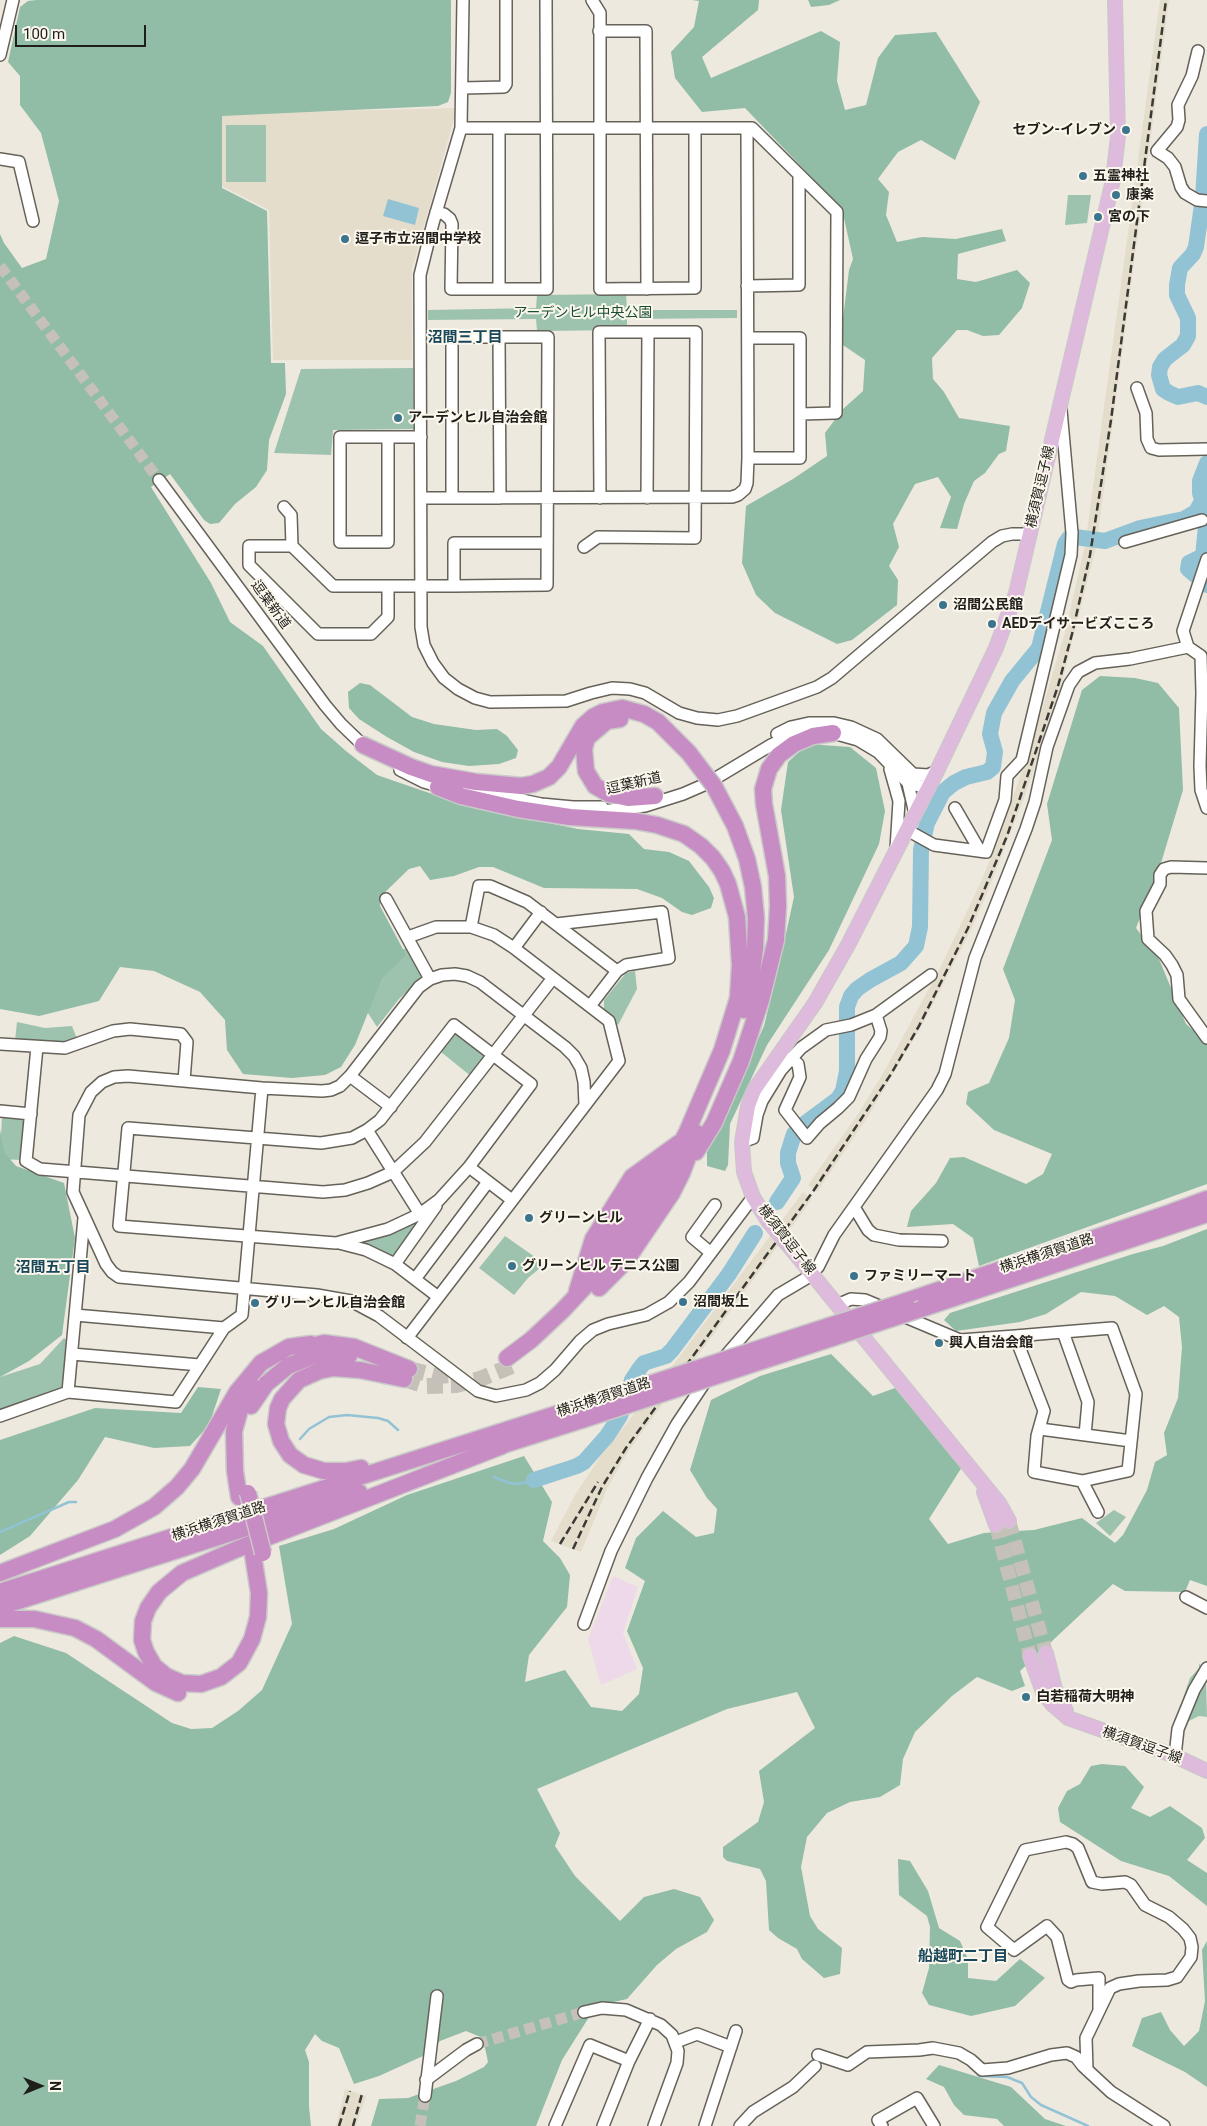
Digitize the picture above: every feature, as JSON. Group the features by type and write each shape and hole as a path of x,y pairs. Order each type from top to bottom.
{"highway":[{"path":"362,745 431,774 476,782 521,786 534,784 549,777 559,767 583,726 593,717 603,712 622,708 644,714 658,722 671,740"},
{"path":"655,796 628,798 602,791 595,786 586,771 584,749 587,738 607,722 618,719 641,723 689,753 730,814 747,859 754,900 755,949 748,994 735,1038 717,1085 692,1143 674,1172"},
{"path":"679,1146 651,1175 588,1285 557,1329 510,1361 588,1285 610,1260 652,1198 706,1137 738,1070 755,1022 776,940 778,906 776,862 764,804 764,789 769,769 779,755 794,744 813,736 833,733"},
{"path":"438,786 460,796 542,814 624,820 657,825 684,834 713,858 722,871 733,900 740,965 738,998"},
{"path":"674,1172 679,1146 712,1076 738,998 748,951 746,895 735,847 711,788"},
{"path":"588,1285 587,1260 593,1239 632,1177 679,1146"},
{"name":"横浜横須賀道路","path":"0,1607 502,1446 580,1413 906,1301 1169,1214 1207,1199"},
{"name":"横浜横須賀道路","path":"0,1592 921,1309 1207,1214"},
{"path":"0,1572 115,1529 154,1507 177,1487 192,1469 237,1392 261,1363 289,1347 333,1343 354,1347 401,1374"},
{"path":"0,1619 41,1620 75,1628 96,1639 143,1675 168,1690 186,1694 208,1692 220,1688 242,1673 252,1661 263,1637 269,1598 244,1495 234,1471 233,1440 236,1422 244,1400 256,1380 271,1364 289,1353 311,1344"},
{"path":"244,1495 243,1465 246,1422 259,1392 276,1375 300,1360 330,1354 355,1357 401,1374"},
{"path":"401,1374 333,1368 319,1371 299,1380 287,1392 278,1408 276,1424 281,1441 290,1455 304,1465 324,1471 346,1471 377,1466 580,1413"},
{"path":"258,1554 258,1617 252,1639 239,1662 222,1677 201,1684 182,1683 166,1676 154,1666 142,1640 143,1622 148,1608 159,1592 182,1574 235,1550 502,1446"}],"main road":[{"name":"横須賀逗子線","path":"1003,1523 967,1463 768,1221 753,1197 744,1172 742,1142 748,1106 754,1090 831,977 895,853 911,833 915,814 1003,631 1016,593 1113,180 1118,144 1115,0"},
{"path":"1046,1653 1060,1702 1077,1722"},
{"name":"横須賀逗子線","path":"1030,1656 1043,1692 1060,1712 1077,1722 1175,1756 1207,1771"}],"street":[{"path":"0,56 4,16 12,0"},
{"path":"463,0 461,128 436,212 420,275 421,614 424,645 444,678 458,689 475,698 490,702 545,703 566,701 612,688 630,688 645,693 680,713 697,718 718,720 737,716 817,687 832,678 992,542 1002,536 1030,534"},
{"path":"463,88 504,87 506,84 506,0"},
{"path":"436,212 444,214 450,219 452,224 451,289 546,289 546,0"},
{"path":"592,0 600,13 600,289 695,288 695,128"},
{"path":"599,31 646,31 647,289"},
{"path":"1198,51 1192,76 1178,105 1179,120 1177,127 1157,151 1168,158 1175,167 1181,188 1185,193 1202,201"},
{"path":"461,128 752,128 837,212 836,412 800,414"},
{"path":"498,289 499,128"},
{"path":"422,498 732,497 745,489 748,458 747,128"},
{"path":"0,159 19,162 33,222"},
{"path":"747,286 799,285 799,175"},
{"path":"584,547 598,537 695,538 696,332 599,332 600,498"},
{"path":"647,498 648,332"},
{"path":"284,507 291,515 292,546 333,586 547,585 548,337 452,337 452,498"},
{"path":"499,337 500,498"},
{"path":"748,338 800,338 800,458 748,458"},
{"path":"1137,388 1146,413 1147,439 1151,448 1159,450 1206,449"},
{"path":"911,833 930,843 986,852 1006,800 1007,776 1022,760 1071,555 1072,538 1060,404"},
{"path":"388,437 388,542 340,542 340,437 388,437 421,437"},
{"name":"逗葉新道","path":"159,480 341,724 362,745 392,766 424,782 544,810 575,812 626,809 664,801 691,791 794,734 810,731 850,737 866,744 892,761"},
{"path":"1125,542 1202,520"},
{"path":"454,586 454,543 547,542"},
{"path":"292,546 249,546 249,565 318,634 371,634 388,617 388,586"},
{"path":"1188,647 1183,631 1207,559"},
{"path":"584,1624 612,1551 647,1478 698,1390 742,1334 778,1295 818,1267 834,1235 937,1090 946,1074 975,958 1026,829 1035,802 1047,747 1069,685 1078,672 1084,667 1095,663 1130,659 1188,647 1204,656 1200,766 1207,808"},
{"name":"逗葉新道","path":"362,745 428,778 520,800 573,807 624,804 655,796 703,777 791,727 809,722 834,723 851,727 877,739 892,761"},
{"path":"892,761 913,774 934,777"},
{"path":"892,761 909,784 915,814"},
{"path":"892,761 899,801 895,853"},
{"path":"909,784 921,786 934,777"},
{"path":"955,808 980,851"},
{"path":"1207,868 1170,867 1164,869 1160,875 1160,884 1146,910 1148,939 1165,955 1172,965 1177,975 1179,999 1207,1038"},
{"path":"471,926 479,886 490,886 528,902 617,971"},
{"path":"386,899 430,979"},
{"path":"514,948 541,912"},
{"path":"556,924 662,912 669,958 626,966 617,971 590,1006"},
{"path":"407,1338 437,1296 619,1061 609,1021 494,934 471,926 436,927 408,937"},
{"path":"585,1105 581,1068 574,1056 480,982 467,976 454,974 430,979 419,987 350,1076 340,1086 322,1092 128,1076 114,1077 102,1082 91,1092 79,1115 73,1192 106,1264 119,1277 317,1295 352,1301 378,1316 478,1391 496,1396 517,1393 533,1387 548,1377 580,1341 593,1330 608,1324 646,1315 669,1302 683,1288 753,1197"},
{"path":"742,1142 753,1138 757,1115 762,1101 791,1058 812,1038 826,1030 847,1026 876,1015 931,975"},
{"path":"36,1047 26,1161 40,1169 323,1192 345,1190 368,1183 393,1172 424,1142 553,978"},
{"path":"791,1058 798,1064 800,1072 785,1110 807,1138 820,1123 849,1097 866,1059 880,1037 881,1031 876,1015"},
{"path":"395,1264 424,1225 439,1200 469,1167 531,1084 454,1025 380,1120 352,1138 321,1143 128,1128 119,1226 336,1243 366,1250 395,1264 437,1296"},
{"path":"0,1044 64,1048 113,1031 130,1029 181,1034 187,1042 184,1081"},
{"path":"350,1076 391,1107"},
{"path":"0,1416 68,1392 176,1402 224,1328 242,1315 262,1088"},
{"path":"0,1111 31,1114"},
{"path":"367,1130 420,1214"},
{"path":"469,1167 512,1200"},
{"path":"415,1279 488,1182"},
{"path":"336,1243 388,1229 420,1214 439,1200"},
{"path":"711,1253 692,1238 715,1205"},
{"path":"854,1207 868,1230 874,1235 899,1240 942,1241"},
{"path":"68,1392 84,1217"},
{"path":"837,1305 851,1299 865,1300 960,1340 1112,1328 1136,1394 1128,1471 1082,1481 1034,1472 1038,1436 1044,1411 1015,1336"},
{"path":"75,1315 224,1328"},
{"path":"1063,1332 1088,1402 1085,1435"},
{"path":"72,1354 200,1365"},
{"path":"1040,1429 1131,1441"},
{"path":"1082,1481 1098,1512"},
{"path":"1186,1597 1207,1608"},
{"path":"1175,1756 1178,1729 1194,1690 1207,1668"},
{"path":"1087,2070 1086,2038 1110,1988 1119,1984 1167,1980 1177,1977 1191,1957 1192,1947 1190,1938 1169,1917 1145,1905 1130,1885 1124,1882 1102,1884 1092,1882 1078,1848 1073,1844 1066,1842 1024,1850 987,1927 1014,1950 1047,1926 1057,1937 1068,1980 1071,1982 1099,1978 1099,2009"},
{"path":"425,2096 437,1996"},
{"path":"584,2012 602,2008 626,2010 650,2019 666,2028 676,2042 677,2063 654,2126"},
{"path":"603,2126 629,2061 650,2019"},
{"path":"705,2126 736,2031"},
{"path":"676,2042 697,2034 731,2047"},
{"path":"426,2080 476,2044"},
{"path":"555,2126 590,2045 629,2061"},
{"path":"740,2126 753,2112 793,2087 817,2061 848,2065 867,2052 933,2048 959,2053 971,2060 982,2070 1008,2068 1051,2055 1067,2053 1076,2057 1111,2092 1164,2126"},
{"path":"882,2126 878,2120 917,2098 934,2126"}],"shaded area":[{"path":"1160,0 1169,0 1098,533 1087,531"},
{"name":"逗子市立沼間中学校","path":"457,108 412,269 412,360 273,360 269,210 220,185 220,114"},
{"path":"1085,545 1096,547 1061,686 1028,787 989,888 971,930 921,1027 867,1118 817,1192 808,1185 860,1111 885,1070 939,970 980,884 1001,832 1035,733 1065,632"},
{"path":"803,1192 812,1199 627,1453 607,1489 581,1552 551,1541 575,1495 600,1457 679,1357"},
{"path":"613,1576 638,1587 623,1633 637,1669 601,1685 588,1639"},
{"path":"345,2089 366,2096 356,2126 336,2126"}],"green space":[{"path":"451,0 451,93 448,102 438,106 222,116 222,188 267,211 271,363 285,363 286,394 269,440 267,470 256,487 235,504 219,523 210,524 204,520 170,474 151,487 211,583 230,622 263,646 321,729 377,775 467,806 578,829 629,834 644,849 669,852 689,861 709,887 714,898 711,908 692,915 682,912 662,898 637,889 544,888 493,867 479,867 454,876 430,880 420,866 409,869 381,896 380,906 406,955 382,978 355,1045 341,1067 325,1075 292,1078 243,1074 227,1050 225,1020 200,992 154,971 120,967 99,1001 39,1016 0,1009 0,234 4,243 22,268 46,259 59,201 41,133 20,105 20,76 8,62 20,7 28,1"},
{"path":"692,0 759,0 758,10 702,57 711,78 821,31 840,42 837,81 845,110 866,105 878,58 895,35 936,32 980,102 955,160 921,140 898,152 878,179 889,192 886,215 897,242 922,237 956,239 1002,229 1006,241 958,254 957,279 976,282 1017,270 1030,283 1022,308 999,335 983,336 967,330 957,330 932,358 933,379 944,392 959,418 1010,426 1006,451 999,454 985,473 974,481 964,504 957,529 940,528 951,497 938,477 915,484 893,524 899,547 889,566 898,580 897,605 852,640 837,644 775,613 756,595 742,563 746,506 793,479 827,456 825,433 842,410 863,391 865,360 840,343 849,270 853,259 842,209 745,108 702,112 675,78 671,52 694,27 699,1"},
{"path":"808,0 840,0 829,5 811,7"},
{"path":"226,125 266,125 266,182 226,182"},
{"path":"1068,195 1091,195 1087,223 1065,225"},
{"name":"アーデンヒル中央公園","path":"626,294 627,310 737,310 737,318 627,319 627,330 537,331 536,319 428,320 428,310 536,308 537,295"},
{"path":"413,368 414,429 333,430 331,455 274,453 301,369"},
{"path":"1100,676 1135,678 1158,683 1179,708 1183,790 1161,863 1136,928 1159,959 1186,1024 1207,1042 1207,1184 979,1266 973,1238 953,1224 907,1227 911,1211 936,1183 950,1158 964,1157 1026,1184 1043,1174 1052,1154 994,1130 966,1104 968,1092 989,1083 1009,1038 1015,1000 1003,969 1052,840 1047,804 1082,690"},
{"path":"360,683 370,685 412,717 434,724 476,730 497,729 507,736 518,750 516,758 499,764 469,766 442,762 414,752 359,719 349,708 348,692"},
{"path":"808,744 850,747 876,768 885,811 879,844 829,950 767,1045 730,1124 728,1165 725,1171 707,1166 707,1152 764,1026 794,897 781,810 788,762"},
{"path":"407,948 423,976 399,999 377,1027 362,1004 387,955"},
{"path":"635,971 637,989 618,1025 604,1011 604,1000 626,973"},
{"path":"17,1022 45,1028 72,1026 77,1039 66,1043 15,1041"},
{"path":"457,1032 488,1056 472,1077 441,1052"},
{"path":"2,1116 25,1117 22,1160 0,1159"},
{"path":"0,1129 4,1152 16,1166 64,1183 75,1238 62,1335 29,1361 0,1377"},
{"path":"416,1221 419,1224 394,1259 365,1246 364,1241"},
{"path":"1207,1229 1207,1586 1190,1580 1185,1592 1125,1591 1113,1584 1020,1671 1025,1686 1012,1691 977,1677 952,1696 915,1732 903,1759 900,1785 880,1797 850,1802 827,1813 807,1837 801,1867 810,1916 818,1929 842,1948 840,1974 824,1978 802,1959 797,1949 778,1938 769,1930 766,1881 760,1869 727,1861 723,1857 723,1847 758,1822 764,1802 759,1771 815,1728 797,1692 727,1709 537,1789 560,1833 555,1846 575,1876 620,1921 644,1897 674,1889 700,1897 714,1920 707,1932 676,1949 657,1965 627,1999 596,2006 562,2060 536,2126 371,2126 379,2099 408,2098 456,2081 484,2067 488,2062 483,2038 466,2031 440,2041 423,2056 379,2076 354,2084 339,2048 322,2041 315,2034 305,2050 309,2062 311,2126 0,2126 0,1643 14,1636 66,1653 172,1723 191,1729 212,1728 238,1711 262,1690 292,1624 279,1546 334,1529 407,1495 524,1456 552,1502 543,1541 560,1558 570,1575 567,1607 529,1655 525,1682 565,1670 591,1707 622,1711 639,1694 643,1668 627,1631 645,1581 625,1568 636,1538 663,1511 696,1537 714,1533 717,1509 707,1498 690,1470 711,1400 760,1376 831,1354 873,1396 895,1388 962,1467 929,1519 948,1544 984,1533 1034,1530 1082,1518 1115,1543 1123,1535 1147,1490 1155,1462 1167,1455 1164,1433 1178,1398 1182,1347 1179,1317 1164,1306 1147,1315 1115,1296 1081,1292 1046,1314 1020,1322 956,1331 944,1320 950,1313 1163,1246"},
{"name":"グリーンヒル テニス公園","path":"505,1236 545,1264 528,1278 514,1295 479,1268"},
{"path":"64,1338 69,1342 63,1390 0,1411 0,1377 40,1364"},
{"path":"198,1387 221,1389 209,1425 190,1446 154,1448 105,1437 78,1480 30,1536 0,1555 0,1440 95,1408 181,1413"},
{"path":"1114,1510 1126,1517 1110,1536 1096,1523"},
{"path":"1199,1663 1202,1669 1175,1722 1190,1678 1199,1668"},
{"path":"1206,1679 1207,1717 1199,1716 1185,1723 1198,1690"},
{"path":"1102,1764 1125,1766 1144,1787 1131,1808 1150,1817 1170,1806 1202,1828 1205,1838 1187,1860 1207,1873 1207,1906 1169,1876 1121,1861 1060,1822 1058,1808 1067,1791 1080,1784 1091,1766"},
{"path":"898,1859 910,1861 928,1891 939,1928 960,1941 968,1959 968,1978 996,1981 1020,1959 1045,1978 1015,2006 971,2016 929,2005 922,1993 929,1968 930,1927 927,1916 899,1895"},
{"path":"1207,1941 1207,2087 1185,2072 1132,2046 1142,2018 1161,2012 1170,2030 1184,2046 1199,2031 1205,2001 1202,1950"},
{"path":"939,2065 1011,2087 1045,2119 1066,2126 1004,2126 997,2119 964,2115 954,2105 944,2087 926,2079"}],"water":[{"path":"388,199 419,208 415,225 383,216"}],"waterway":[{"path":"1207,134 1203,198 1196,247 1193,254 1180,268 1177,285 1177,295 1188,318 1188,336 1183,345 1165,359 1160,367 1159,375 1163,389 1169,393 1178,397 1198,393 1207,397"},
{"path":"1207,463 1200,481 1200,493 1207,516 1203,556 1189,563 1188,569 1207,585"},
{"path":"777,1202 793,1178 788,1163 788,1153 794,1134 838,1099 843,1091 847,1071 847,1007 851,996 870,980 901,963 916,946 920,927 921,850 927,823 943,792 954,783 966,777 987,772 993,767 995,752 990,734 994,713 1012,681 1039,648 1065,544 1069,538 1075,537 1105,541 1140,528 1184,519 1196,512 1201,503"},
{"path":"534,1480 584,1462 607,1436 620,1416 632,1380 640,1368 644,1363 666,1356 672,1350 729,1274 755,1233"},
{"path":"300,1439 309,1429 329,1417 347,1415 378,1418 388,1421 398,1430"},
{"path":"494,1477 509,1483 519,1484 534,1480"},
{"path":"0,1532 69,1502 76,1502"},
{"path":"976,2071 979,2076 1007,2077 1022,2083 1031,2097 1041,2105 1088,2126"}],"tunnel":[{"path":"0,266 159,480"},
{"path":"404,1379 426,1386 456,1385 480,1379 514,1365"},
{"path":"409,1369 436,1376 453,1375"},
{"path":"1009,1521 1046,1653"},
{"path":"996,1525 1030,1656"},
{"path":"477,2044 584,2012"},
{"path":"420,2126 425,2096"}],"railway":[{"path":"573,1549 602,1487 626,1448 814,1190 891,1074 919,1026 968,928 1007,836 1058,686 1090,555 1111,420 1166,0"},
{"path":"560,1544 598,1482"},
{"path":"339,2126 350,2091"},
{"path":"353,2126 362,2094"}],"place":[{"name":"セブン-イレブン","path":"1126,130"},
{"name":"五霊神社","path":"1083,176"},
{"name":"康楽","path":"1116,195"},
{"name":"宮の下","path":"1098,217"},
{"name":"逗子市立沼間中学校","path":"345,239"},
{"name":"アーデンヒル自治会館","path":"398,418"},
{"name":"沼間公民館","path":"943,605"},
{"name":"AEDデイサービズこころ","path":"992,624"},
{"name":"グリーンヒル","path":"529,1218"},
{"name":"グリーンヒル テニス公園","path":"512,1266"},
{"name":"ファミリーマート","path":"854,1276"},
{"name":"沼間坂上","path":"683,1302"},
{"name":"グリーンヒル自治会館","path":"255,1303"},
{"name":"興人自治会館","path":"939,1343"},
{"name":"白若稲荷大明神","path":"1026,1697"}],"district":[{"name":"沼間三丁目","path":"465,338"},
{"name":"沼間五丁目","path":"53,1268"},
{"name":"船越町二丁目","path":"963,1957"}]}
